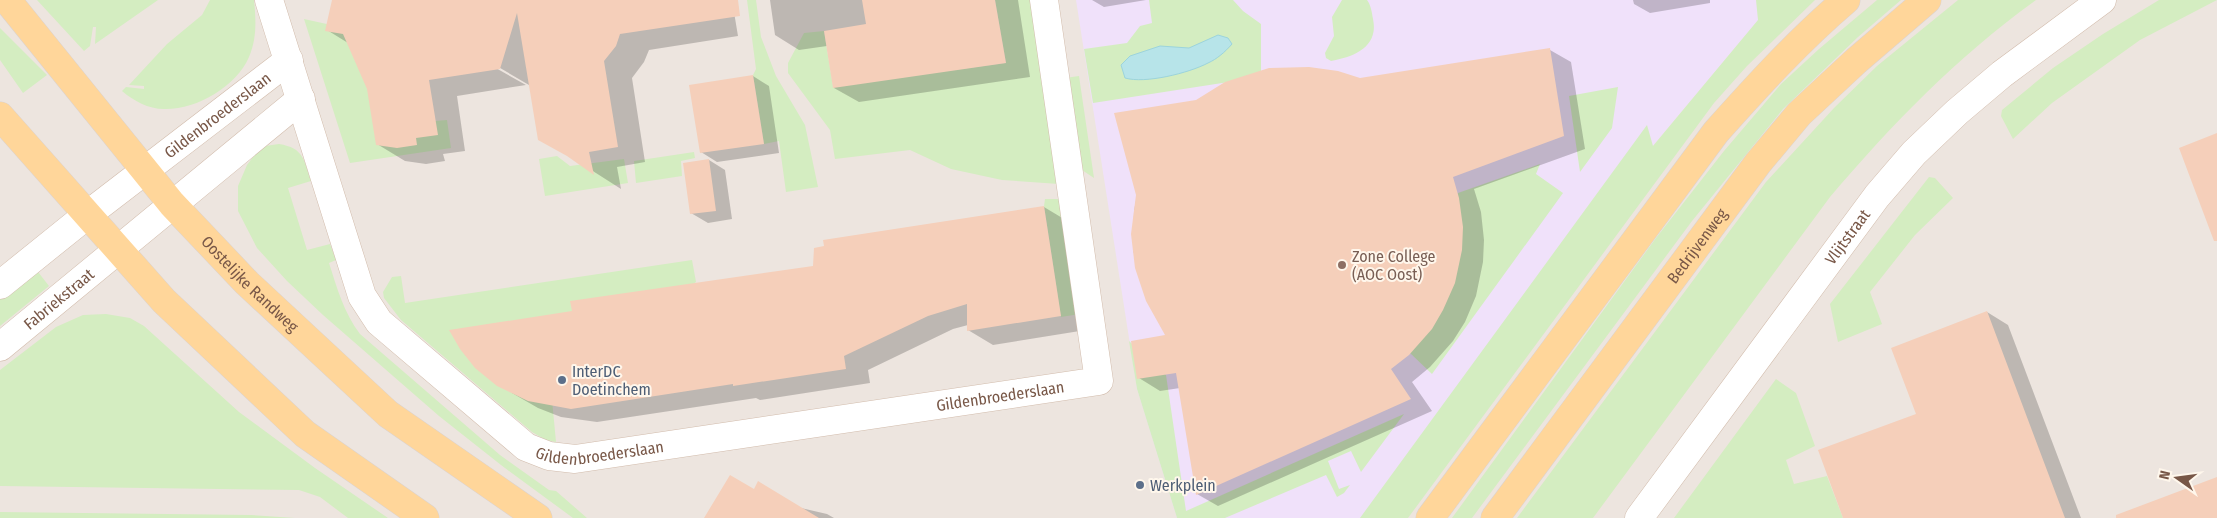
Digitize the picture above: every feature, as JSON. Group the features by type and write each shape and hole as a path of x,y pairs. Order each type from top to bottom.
{"main road":[{"name":"Oostelijke Randweg","path":"7,0 172,204 247,284 388,414 538,518"},
{"path":"1430,518 1716,132 1760,82 1821,21 1846,0"},
{"name":"Bedrijvenweg","path":"1495,518 1758,162 1799,114 1856,61 1927,0"},
{"path":"0,116 164,301 305,434 425,518"}],"street":[{"name":"Gildenbroederslaan","path":"270,0 362,296 379,322 526,447 549,456 575,459 1099,381 1044,0"},
{"name":"Vlijtstraat","path":"1639,518 1876,196 1908,160 1957,112 2002,74 2102,0"},
{"name":"Gildenbroederslaan","path":"87,214 289,60"},
{"path":"172,204 301,99"},
{"name":"Fabriekstraat","path":"0,347 172,204"},
{"path":"0,285 87,214"}],"shaded area":[{"path":"0,0 2217,0 2217,518 0,518"},
{"name":"Zone College (AOC Oost)","path":"1076,0 1779,0 1760,18 1652,147 1380,518 1177,518 1137,389"}],"green space":[{"path":"37,0 158,0 95,44 96,27 93,27 90,46 84,51"},
{"path":"210,0 254,0 255,36 249,57 235,78 214,95 189,106 176,108 158,109 147,106 122,91 126,87 144,89 144,86 129,85 167,44 202,15"},
{"path":"747,0 756,0 761,37 776,76 805,125 818,187 786,192 779,141 764,144 753,75 756,69"},
{"path":"995,0 1032,0 1059,184 1002,180 951,169 910,150 835,159 830,130 788,73 788,63 804,33 824,31 833,86 1006,63"},
{"path":"1149,0 1233,0 1243,11 1261,24 1261,77 1093,103 1084,49 1127,43 1140,26 1152,23"},
{"path":"1342,0 1367,0 1371,9 1374,29 1372,37 1363,49 1348,57 1331,61 1326,58 1325,53 1334,36 1332,17"},
{"path":"1756,0 1815,0 1747,66 1714,103 1408,518 1360,518 1647,125 1653,146 1758,20"},
{"path":"1877,0 1901,0 1858,37 1783,109 1692,221 1472,518 1452,518 1656,238 1724,151 1781,84"},
{"path":"1958,0 2036,0 1980,44 1927,92 1877,143 1830,197 1593,518 1517,518 1766,182 1834,108 1877,66"},
{"path":"2159,0 2217,0 2140,40 2052,103 2013,139 2001,116 2002,110 2053,68 2103,34"},
{"path":"304,19 363,32 435,121 447,120 451,148 350,163"},
{"path":"0,28 47,75 23,93 0,60"},
{"path":"1079,76 1094,178 1079,168 1065,78"},
{"path":"1618,87 1612,128 1580,172 1569,96"},
{"path":"279,144 294,149 302,156 311,181 288,188 307,250 330,244 336,260 329,263 335,282 345,309 360,334 500,455 549,490 556,491 587,518 573,518 439,416 323,315 287,281 257,248 238,211 238,186 247,165 256,153 265,146"},
{"path":"694,152 695,158 681,161 682,176 636,183 634,161"},
{"path":"557,156 570,166 624,159 628,183 545,196 539,159"},
{"path":"1540,164 1536,174 1563,193 1432,374 1410,353 1458,193"},
{"path":"1929,177 1935,178 1953,198 1915,235 1870,292 1882,324 1838,342 1830,304"},
{"path":"1045,199 1062,199 1080,314 1061,317 1044,206"},
{"path":"692,260 696,282 551,389 556,442 546,440 532,432 401,320 384,298 383,292 392,277 401,276 405,303"},
{"path":"35,268 49,286 0,326 0,296"},
{"path":"106,314 130,318 144,326 239,412 315,468 388,518 348,518 320,497 299,490 0,486 0,370 56,327 83,315"},
{"path":"1129,341 1166,375 1186,511 1404,414 1361,472 1351,451 1328,461 1339,489 1350,485 1344,493 1337,497 1326,475 1225,518 1177,518 1137,389"},
{"path":"1776,379 1796,393 1815,446 1786,460 1794,484 1827,476 1843,518 1674,518"},
{"path":"0,512 251,515 295,518 0,518"}],"water":[{"path":"1218,35 1228,38 1232,44 1221,55 1200,67 1155,79 1125,78 1121,65 1130,56 1160,46 1189,48"}],"building":[{"path":"332,0 738,0 740,16 620,34 616,46 604,61 618,147 589,152 594,175 567,156 538,140 517,13 500,69 429,80 438,135 416,138 417,145 397,148 376,145 367,89 343,34 325,31"},
{"path":"862,0 995,0 1006,63 833,88 824,31 866,24"},
{"path":"1550,48 1564,136 1453,177 1459,198 1463,227 1462,250 1455,283 1432,329 1409,355 1391,369 1411,399 1196,495 1176,373 1137,379 1131,341 1165,335 1146,301 1135,268 1131,234 1136,195 1114,113 1196,100 1225,82 1269,68 1309,67 1338,71 1360,78"},
{"path":"753,75 764,144 700,153 689,85"},
{"path":"2217,133 2217,241 2214,241 2179,148"},
{"path":"709,159 716,211 690,214 683,163"},
{"path":"1044,206 1061,316 967,331 967,304 928,316 844,356 846,369 571,409 528,401 497,386 475,368 460,349 449,330 572,311 570,301 813,266 814,248 824,246 823,240"},
{"path":"1987,311 2065,518 1843,518 1818,450 1916,414 1891,348"},
{"path":"730,475 754,489 758,481 819,518 704,518"},
{"path":"2217,477 2217,518 2116,518 2116,515"}],"place":[{"name":"Zone College (AOC Oost)","path":"1342,265"},
{"name":"InterDC Doetinchem","path":"562,380"},
{"name":"Werkplein","path":"1140,485"}]}
